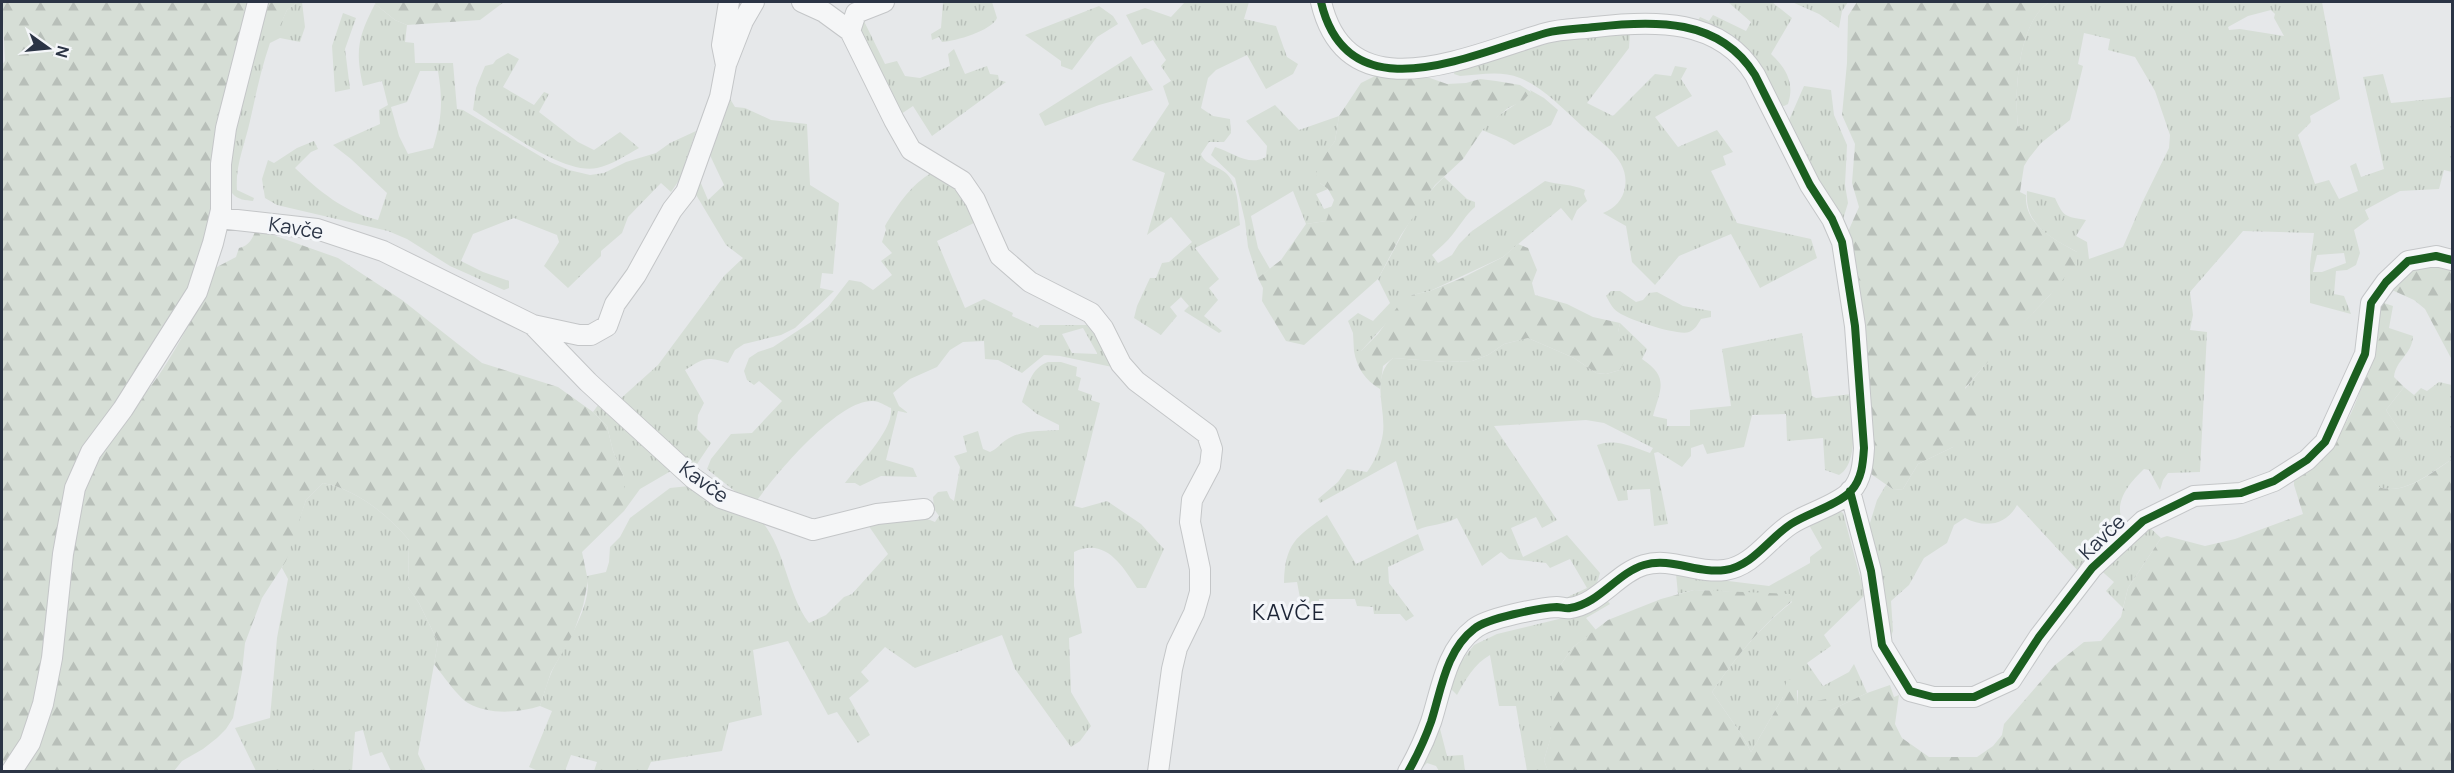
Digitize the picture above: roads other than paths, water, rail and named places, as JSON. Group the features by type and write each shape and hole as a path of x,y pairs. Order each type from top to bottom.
{"street":[{"path":"11,771 30,744 43,704 52,658 63,554 75,488 91,452 123,409 197,292 221,210 221,164 226,128 258,2"},
{"name":"Kavče","path":"726,65 722,45 729,2"},
{"name":"Kavče","path":"219,218 317,229 383,251 533,324 579,335 591,335 607,326 615,304 636,275 672,210 686,192 720,97 726,65 743,21 754,2"},
{"path":"802,2 824,12 850,31 911,150 962,181 975,200 1000,256 1030,282 1091,313 1103,328 1121,364 1136,381 1207,434 1212,449 1210,466 1192,500 1190,522 1200,569 1200,592 1194,613 1177,648 1172,669 1158,771"},
{"path":"850,31 856,13 884,2"},
{"path":"1321,2 1336,41 1345,49 1374,65 1399,69 1437,66 1459,61 1548,33 1628,23 1659,22 1680,25 1711,36 1745,58 1842,242 1855,326 1864,448 1862,467 1850,491 1790,524 1744,563 1726,570 1703,569 1673,563 1647,564 1630,570 1587,602 1570,608 1556,607 1512,615 1475,627 1463,639 1452,657 1426,733 1408,771"},
{"name":"Kavče","path":"1850,491 1871,571 1882,645 1910,691 1933,697 1974,697 2011,680 2046,628 2092,568 2143,521 2194,496 2241,493 2274,481 2307,460 2325,442 2365,354 2371,303 2386,282 2408,261 2436,256 2452,260"},
{"name":"Kavče","path":"533,324 588,382 693,478 721,498 813,530 877,514 924,509"}],"district":[{"name":"KAVČE","path":"1289,612"}]}
